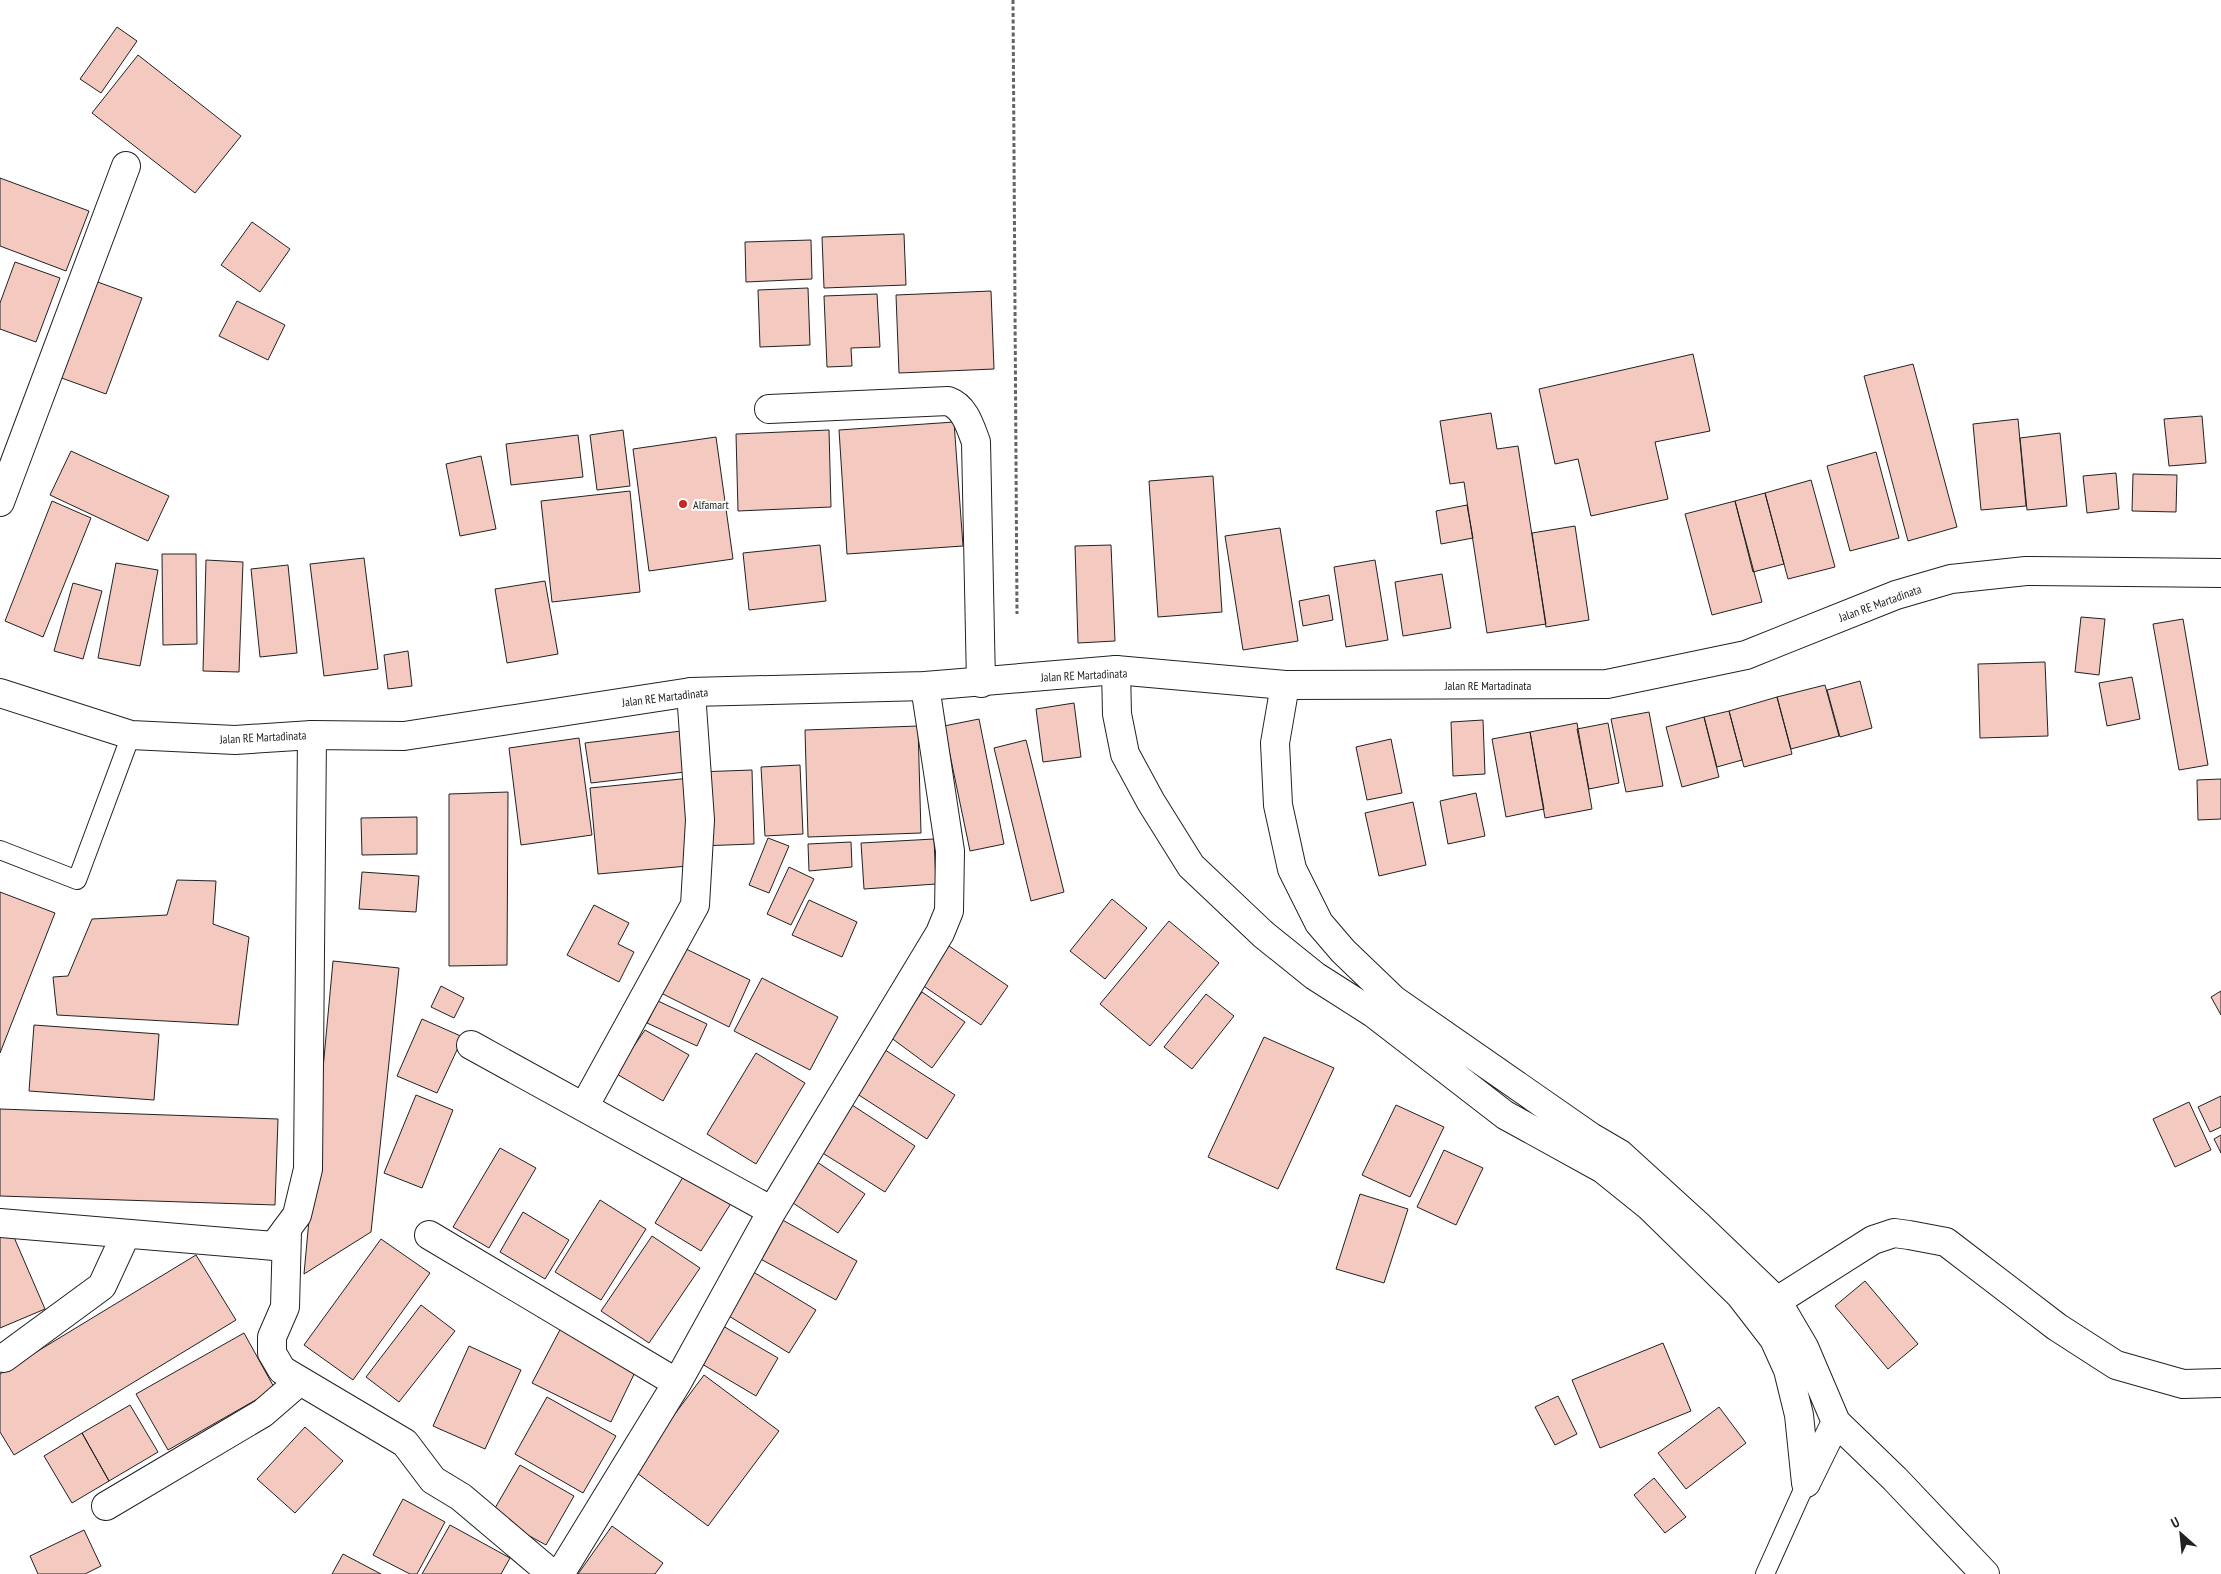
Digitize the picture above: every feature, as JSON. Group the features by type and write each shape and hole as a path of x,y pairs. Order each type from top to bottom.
{"main road":[{"path":"0,502 126,166"},
{"path":"769,409 948,401 957,404 969,424 976,442 981,683"},
{"name":"Jalan RE Martadinata","path":"0,693 13,699 131,735 235,740 312,735 404,736 690,692 925,686 981,683 1116,670 1285,685 1607,684 1746,655 1896,595 1950,579 2026,571 2221,573"},
{"path":"1116,670 1117,714 1125,754 1151,802 1191,866 1264,935 1315,976 1372,1013 1505,1115 1612,1162 1699,1226 1777,1301 1804,1347 1836,1422 1895,1479 1985,1574"},
{"path":"1285,685 1275,743 1278,805 1292,869 1319,923 1344,951 1394,1000 1591,1138 1649,1206 1740,1295 1774,1339 1788,1370 1800,1415 1806,1483"},
{"path":"560,1574 677,1384 772,1211 940,933 949,911 950,851 925,686"},
{"path":"584,1107 695,905 700,820 690,692"},
{"path":"0,1223 274,1246 287,1232 297,1215 308,1169 312,735"},
{"path":"1315,976 1344,951"},
{"path":"471,1045 772,1211"},
{"path":"287,1232 285,1306 272,1337 272,1354 282,1370 405,1443 433,1480 461,1497 552,1574"},
{"path":"4,1358 102,1286 126,1234"},
{"path":"1777,1301 1873,1240 1894,1234 1909,1235 1946,1242 2056,1327 2116,1365 2183,1384 2221,1384"},
{"path":"429,1235 677,1384"},
{"path":"106,1506 263,1414 300,1381"},
{"path":"1800,1415 1836,1422"},
{"path":"1806,1483 1836,1422"}],"lane":[{"path":"0,850 77,880 131,735"},
{"path":"1765,1574 1806,1483"}],"path":[{"path":"980,625 1017,614 1013,0"}],"building":[{"path":"117,27 137,41 101,93 80,79"},
{"path":"138,55 241,136 195,193 92,113"},
{"path":"0,178 89,211 66,271 0,246"},
{"path":"252,222 290,249 260,292 221,265"},
{"path":"904,234 906,285 824,288 822,237"},
{"path":"811,240 812,279 746,282 745,242"},
{"path":"15,262 60,278 36,342 0,329 0,303"},
{"path":"92,280 142,298 106,394 56,376"},
{"path":"808,288 810,345 760,347 758,290"},
{"path":"991,291 994,369 899,373 896,295"},
{"path":"877,294 880,347 851,348 852,366 827,367 824,296"},
{"path":"237,301 285,325 268,360 219,336"},
{"path":"1693,354 1710,431 1655,442 1668,499 1591,516 1578,459 1555,464 1539,389"},
{"path":"1913,364 1957,527 1908,541 1864,376"},
{"path":"1491,413 1497,449 1518,446 1546,624 1487,633 1464,482 1450,484 1440,421"},
{"path":"2202,416 2206,463 2169,466 2164,419"},
{"path":"2018,419 2026,506 1981,510 1973,424"},
{"path":"954,422 963,546 847,554 839,430"},
{"path":"623,430 630,486 597,490 590,435"},
{"path":"829,430 831,507 738,511 736,434"},
{"path":"2060,433 2067,506 2027,510 2020,438"},
{"path":"578,435 583,477 511,485 506,444"},
{"name":"Alfamart","path":"716,437 733,559 649,571 633,449"},
{"path":"71,451 169,496 148,541 50,495"},
{"path":"1876,452 1899,538 1850,551 1827,466"},
{"path":"481,456 496,529 460,536 446,464"},
{"path":"2116,473 2119,509 2087,513 2083,476"},
{"path":"2133,474 2177,475 2176,512 2132,511"},
{"path":"1213,476 1222,612 1158,617 1149,481"},
{"path":"1811,480 1835,567 1788,579 1765,493"},
{"path":"630,491 640,592 552,602 541,501"},
{"path":"1765,493 1784,564 1753,572 1735,501"},
{"path":"52,501 91,518 43,637 5,621"},
{"path":"1735,501 1762,602 1712,615 1685,514"},
{"path":"1467,505 1473,538 1441,544 1436,511"},
{"path":"1575,526 1589,620 1546,627 1532,533"},
{"path":"1280,528 1298,641 1243,650 1225,536"},
{"path":"820,545 826,601 749,610 743,553"},
{"path":"1111,545 1115,641 1078,643 1075,546"},
{"path":"162,554 196,554 197,644 163,645"},
{"path":"364,558 378,669 324,676 310,564"},
{"path":"206,560 243,562 239,672 203,671"},
{"path":"1375,560 1388,640 1346,647 1334,567"},
{"path":"116,563 158,570 140,666 98,658"},
{"path":"288,565 297,653 260,657 251,569"},
{"path":"1442,574 1451,628 1403,636 1395,582"},
{"path":"545,581 558,654 507,663 495,589"},
{"path":"73,583 102,591 83,659 54,651"},
{"path":"1329,595 1333,620 1303,626 1299,601"},
{"path":"2081,617 2105,619 2099,675 2075,672"},
{"path":"2183,619 2208,765 2179,770 2153,624"},
{"path":"408,651 412,686 388,689 384,655"},
{"path":"2045,662 2048,736 1980,738 1978,664"},
{"path":"2132,677 2140,719 2107,726 2099,683"},
{"path":"1860,681 1872,728 1840,737 1827,690"},
{"path":"1825,685 1839,736 1791,749 1777,697"},
{"path":"1777,697 1792,754 1744,767 1729,711"},
{"path":"1074,703 1081,757 1043,762 1036,709"},
{"path":"1729,711 1742,760 1717,767 1704,717"},
{"path":"1649,712 1663,786 1626,792 1611,719"},
{"path":"1704,717 1719,777 1682,787 1666,727"},
{"path":"979,719 1004,844 970,851 944,726"},
{"path":"1483,720 1485,774 1453,776 1451,722"},
{"path":"1577,723 1592,809 1545,818 1530,732"},
{"path":"1608,723 1619,783 1589,789 1577,729"},
{"path":"918,726 921,833 808,837 805,730"},
{"path":"681,731 685,772 591,783 585,743"},
{"path":"1530,732 1544,809 1506,817 1492,739"},
{"path":"579,738 592,835 521,845 509,748"},
{"path":"1391,739 1402,793 1367,800 1356,747"},
{"path":"1026,740 1064,892 1031,901 994,748"},
{"path":"800,765 803,834 765,836 761,767"},
{"path":"752,770 754,844 699,846 697,772"},
{"path":"691,778 699,865 598,874 590,788"},
{"path":"2221,779 2221,819 2198,820 2197,780"},
{"path":"508,792 507,965 449,966 449,794"},
{"path":"1476,793 1485,836 1448,844 1440,801"},
{"path":"1413,802 1426,865 1379,876 1365,813"},
{"path":"417,817 417,854 362,855 361,818"},
{"path":"768,838 789,846 769,893 749,885"},
{"path":"934,839 936,884 864,889 861,843"},
{"path":"851,842 852,867 809,871 808,844"},
{"path":"789,867 814,879 791,925 767,914"},
{"path":"362,872 419,876 416,912 359,909"},
{"path":"177,880 216,881 213,924 249,937 238,1025 57,1015 53,977 68,976 92,919 167,915"},
{"path":"0,892 55,913 0,1053"},
{"path":"1112,899 1147,928 1105,979 1070,951"},
{"path":"809,900 857,922 842,957 792,935"},
{"path":"594,905 629,923 618,944 634,952 619,982 567,955"},
{"path":"1169,921 1219,963 1150,1046 1100,1004"},
{"path":"949,946 1008,986 981,1025 922,985"},
{"path":"684,948 750,980 729,1027 661,993"},
{"path":"333,961 399,968 371,1232 304,1274"},
{"path":"762,978 838,1017 810,1070 734,1031"},
{"path":"441,986 464,998 454,1018 431,1007"},
{"path":"2221,991 2221,1015 2211,997"},
{"path":"922,992 965,1022 932,1068 890,1037"},
{"path":"1206,994 1234,1016 1192,1069 1164,1047"},
{"path":"658,1001 707,1024 697,1046 647,1023"},
{"path":"422,1019 463,1037 437,1093 397,1076"},
{"path":"34,1025 159,1034 154,1100 29,1091"},
{"path":"645,1030 689,1055 663,1101 615,1073"},
{"path":"1264,1037 1334,1068 1278,1189 1208,1157"},
{"path":"879,1046 955,1095 927,1139 851,1090"},
{"path":"756,1053 805,1083 756,1164 707,1134"},
{"path":"416,1095 453,1110 422,1188 384,1173"},
{"path":"2221,1096 2221,1127 2210,1132 2198,1107"},
{"path":"2189,1102 2211,1150 2175,1167 2153,1119"},
{"path":"852,1105 915,1146 885,1192 821,1152"},
{"path":"1396,1105 1444,1127 1410,1197 1362,1175"},
{"path":"0,1109 278,1119 275,1205 0,1196"},
{"path":"2221,1135 2221,1153 2214,1139"},
{"path":"500,1148 536,1168 489,1248 453,1227"},
{"path":"1444,1150 1483,1168 1456,1225 1417,1207"},
{"path":"814,1160 865,1194 838,1233 787,1199"},
{"path":"688,1169 735,1197 701,1251 655,1223"},
{"path":"1360,1194 1408,1209 1384,1283 1336,1269"},
{"path":"600,1200 646,1229 601,1300 555,1272"},
{"path":"523,1212 569,1240 545,1279 500,1252"},
{"path":"777,1217 857,1261 836,1300 755,1256"},
{"path":"10,1228 45,1309 0,1328 0,1232"},
{"path":"652,1236 700,1268 649,1343 601,1311"},
{"path":"381,1239 430,1273 353,1380 304,1345"},
{"path":"196,1255 236,1320 14,1455 0,1432 0,1374"},
{"path":"750,1270 816,1310 789,1353 724,1313"},
{"path":"1865,1281 1918,1344 1888,1369 1835,1306"},
{"path":"421,1305 455,1331 399,1402 366,1377"},
{"path":"562,1326 639,1364 611,1422 532,1383"},
{"path":"723,1326 778,1358 756,1396 702,1364"},
{"path":"244,1333 275,1389 168,1450 136,1394"},
{"path":"1663,1343 1691,1411 1600,1448 1572,1380"},
{"path":"469,1346 521,1370 485,1449 433,1426"},
{"path":"704,1375 779,1431 708,1526 633,1470"},
{"path":"1558,1396 1577,1434 1555,1445 1535,1407"},
{"path":"547,1397 616,1436 583,1493 515,1454"},
{"path":"130,1405 158,1452 109,1481 82,1433"},
{"path":"1719,1407 1746,1443 1686,1489 1658,1453"},
{"path":"305,1427 343,1461 295,1513 257,1479"},
{"path":"82,1433 109,1481 72,1503 44,1456"},
{"path":"520,1465 574,1496 546,1545 491,1515"},
{"path":"1654,1478 1686,1517 1665,1533 1634,1495"},
{"path":"403,1499 445,1522 417,1574 410,1574 373,1555"},
{"path":"450,1525 510,1558 501,1574 422,1574"},
{"path":"612,1526 663,1563 655,1574 578,1574"},
{"path":"84,1530 101,1566 85,1574 38,1574 30,1556"},
{"path":"343,1554 381,1574 332,1574"}],"place":[{"name":"Alfamart","path":"683,504"}]}
